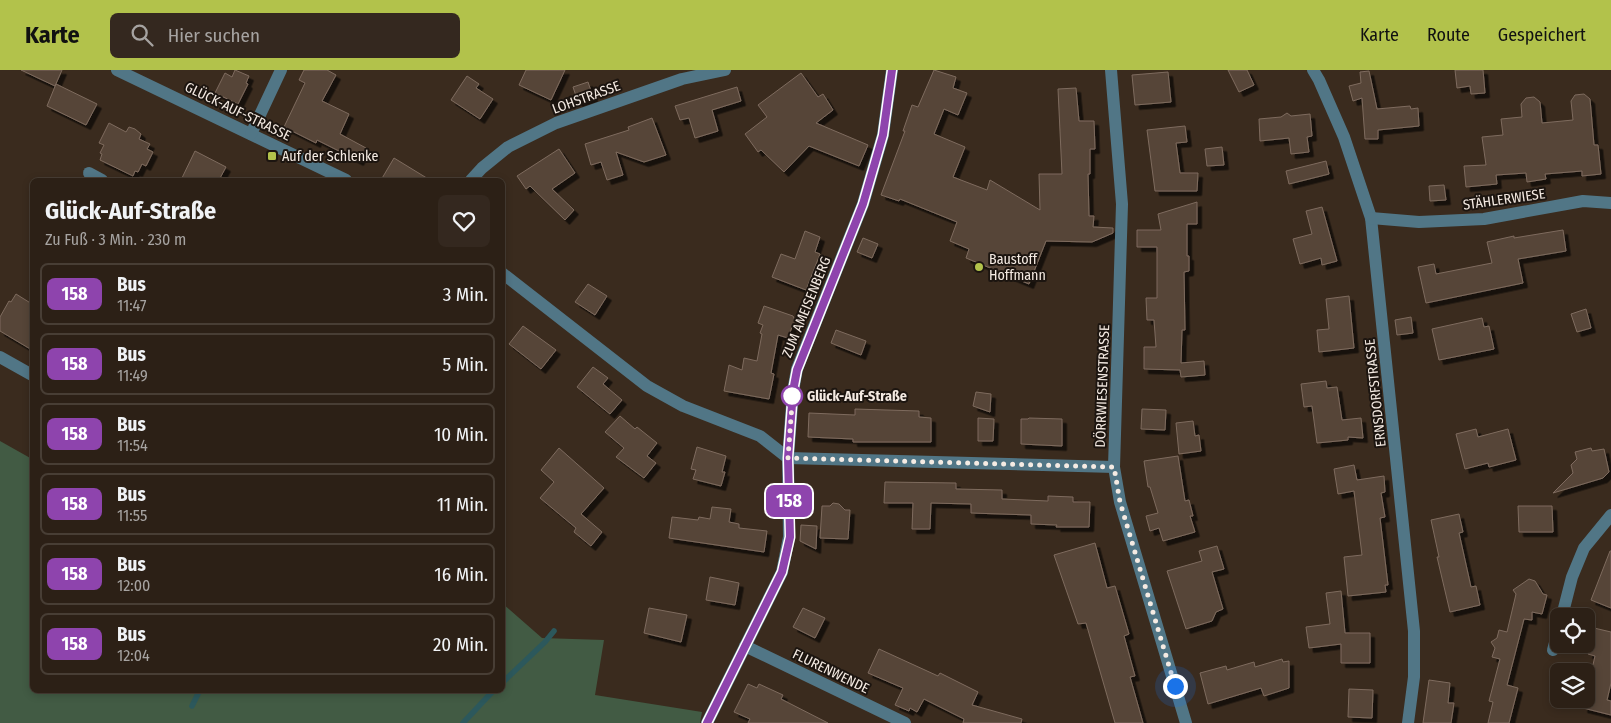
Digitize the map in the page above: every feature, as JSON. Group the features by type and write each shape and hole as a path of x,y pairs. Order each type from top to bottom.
{"street":[{"name":"GLÜCK-AUF-STRASSE","path":"117,70 342,178"},
{"path":"250,134 281,70"},
{"name":"LOHSTRASSE","path":"473,178 508,147 556,123 682,75 725,70"},
{"name":"ZUM AMEISENBERG","path":"707,723 782,572 790,537 788,458 793,391 797,370 863,204 883,135 892,70"},
{"name":"DÖRRWIESENSTRASSE","path":"1111,70 1122,204 1114,467 1120,502 1186,723"},
{"name":"ERNSDORFSTRASSE","path":"1313,70 1344,136 1371,218 1414,630 1414,677 1408,723"},
{"path":"89,173 98,178"},
{"name":"STÄHLERWIESE","path":"1371,218 1419,222 1484,220 1583,201 1611,203"},
{"path":"505,275 647,386 683,406 760,436 788,458 1114,467"},
{"path":"0,357 30,374"},
{"path":"1564,608 1572,577 1584,548 1611,515"},
{"name":"FLURENWENDE","path":"745,646 905,723"}],"green space":[{"path":"0,441 30,458 30,693 505,693 505,606 542,638 604,640 595,695 702,712 700,723 0,723"}],"building":[{"path":"21,70 62,70 55,86"},
{"path":"235,70 249,76 246,83 248,84 238,104 215,93 225,73 232,77"},
{"path":"304,70 327,70 336,75 322,101 349,114 340,134 366,148 359,161 317,140 316,143 284,127 305,83 299,80"},
{"path":"526,70 565,70 551,100 519,85"},
{"path":"934,70 956,77 953,88 967,93 958,115 944,109 934,134 965,147 953,177 987,190 990,180 1040,210 1039,174 1062,174 1058,89 1076,88 1079,121 1094,121 1095,149 1090,149 1090,174 1088,174 1089,216 1094,216 1093,227 1113,228 1113,233 1092,242 1046,241 1029,284 966,258 969,249 950,241 957,222 900,199 899,201 881,195 905,131 903,131 912,105 918,107"},
{"path":"1228,70 1247,70 1254,85 1239,92"},
{"path":"1455,70 1483,70 1485,93 1471,94 1470,86 1457,88"},
{"path":"1369,71 1377,109 1410,106 1411,109 1418,108 1419,126 1378,130 1378,139 1365,139 1362,98 1353,101 1349,86 1361,83 1360,72"},
{"path":"1168,72 1171,102 1135,105 1132,75"},
{"path":"801,73 818,97 823,94 833,110 816,123 868,145 859,166 809,146 784,172 761,150 758,152 745,134 767,117 758,105"},
{"path":"467,76 479,84 476,88 493,99 480,119 451,100"},
{"path":"588,82 593,97 578,102 573,87"},
{"path":"56,84 97,104 86,125 47,106"},
{"path":"737,87 741,101 712,110 718,131 695,138 689,118 680,120 675,106"},
{"path":"1584,94 1590,99 1594,145 1598,145 1601,174 1582,176 1582,171 1545,174 1546,179 1527,182 1526,173 1496,175 1497,184 1466,187 1464,166 1486,165 1482,137 1503,135 1501,119 1522,117 1521,104 1526,98 1534,97 1540,102 1542,123 1573,120 1571,101 1575,95"},
{"path":"1287,113 1291,116 1310,114 1312,136 1307,137 1309,152 1291,154 1289,138 1260,141 1259,119 1281,117"},
{"path":"652,118 666,155 644,162 616,152 623,175 607,180 601,162 591,165 585,144 629,130 628,127"},
{"path":"109,123 126,132 129,127 135,129 141,134 139,139 150,144 147,149 153,152 146,166 142,164 138,172 135,171 133,176 100,160 102,154 100,153 104,145 99,143"},
{"path":"1185,126 1187,142 1176,143 1180,173 1198,173 1197,191 1155,191 1147,130"},
{"path":"1222,147 1224,165 1207,166 1205,149"},
{"path":"559,149 575,173 552,189 574,210 565,220 530,186 526,189 517,176"},
{"path":"195,151 226,167 220,178 182,178"},
{"path":"394,158 427,178 382,178"},
{"path":"1326,161 1329,174 1289,184 1286,171"},
{"path":"1444,185 1446,200 1430,201 1429,186"},
{"path":"1197,202 1197,224 1187,224 1189,271 1184,272 1185,330 1182,330 1181,363 1204,361 1205,375 1181,377 1180,370 1144,369 1144,347 1156,347 1154,320 1147,320 1146,298 1157,298 1157,247 1137,247 1137,230 1161,230 1158,214"},
{"path":"1322,207 1337,261 1322,265 1321,258 1300,264 1293,239 1312,234 1306,211"},
{"path":"1563,230 1566,251 1518,259 1523,283 1426,303 1418,267 1434,264 1436,274 1492,263 1487,242 1514,236 1514,238"},
{"path":"805,231 820,237 815,252 820,254 806,290 772,277 781,254 795,259"},
{"path":"863,238 878,244 872,258 857,252"},
{"path":"588,284 607,296 595,315 575,302"},
{"path":"16,294 30,303 30,349 0,331 0,317 9,301 11,302"},
{"path":"1349,296 1354,348 1319,352 1317,330 1329,329 1326,299"},
{"path":"764,306 793,316 797,324 792,327 788,338 778,335 771,373 774,374 769,399 724,391 729,365 742,370 744,358 757,361 762,334 760,333 763,325 758,323"},
{"path":"1586,309 1591,328 1577,332 1571,314"},
{"path":"1411,317 1413,333 1397,335 1395,320"},
{"path":"1482,318 1484,327 1489,326 1494,349 1439,360 1432,329"},
{"path":"523,326 556,350 541,369 509,344"},
{"path":"836,330 866,341 861,355 831,343"},
{"path":"593,367 608,378 603,384 622,400 610,414 577,387"},
{"path":"1326,381 1327,388 1337,387 1342,420 1361,418 1363,438 1348,437 1348,440 1317,443 1312,406 1304,407 1301,384"},
{"path":"976,392 991,394 990,412 973,406"},
{"path":"855,409 919,411 919,417 931,418 931,442 853,442 853,439 808,437 809,413 855,415"},
{"path":"1142,409 1166,410 1165,430 1141,429"},
{"path":"620,416 635,429 637,427 657,443 647,456 656,463 644,478 616,457 624,448 605,432"},
{"path":"978,418 994,419 993,441 978,441"},
{"path":"1021,419 1062,419 1062,446 1021,444"},
{"path":"1193,421 1195,436 1199,435 1201,451 1179,454 1176,423"},
{"path":"1476,429 1478,437 1508,429 1516,460 1489,467 1488,463 1465,469 1456,434"},
{"path":"697,447 726,456 722,472 725,472 721,486 693,479 696,470 691,469"},
{"path":"559,448 604,488 581,514 602,532 591,546 574,532 576,528 540,498 554,482 541,470"},
{"path":"1591,448 1592,451 1604,449 1609,472 1603,478 1553,493 1573,473 1571,465 1577,459 1575,452"},
{"path":"1178,456 1185,501 1189,500 1193,516 1190,516 1195,532 1163,541 1159,528 1150,531 1146,516 1158,513 1150,487 1148,487 1144,461"},
{"path":"1354,465 1357,480 1384,476 1385,492 1381,493 1385,517 1380,518 1388,585 1385,585 1386,592 1348,596 1344,557 1362,555 1354,491 1338,494 1334,469"},
{"path":"885,482 956,483 956,489 1002,490 1002,499 1048,501 1048,496 1073,497 1073,502 1090,502 1089,527 1056,527 1057,525 1031,524 1031,515 971,513 971,504 931,503 930,529 912,529 913,503 884,503"},
{"path":"833,503 839,504 845,510 850,510 848,539 820,538 822,506 830,506"},
{"path":"1518,506 1552,506 1553,532 1519,532"},
{"path":"712,507 731,509 729,522 739,524 739,528 767,531 764,552 669,538 672,517 698,520 699,517 710,519"},
{"path":"1459,514 1463,532 1459,533 1471,587 1476,586 1480,605 1450,612 1437,557 1439,557 1431,520"},
{"path":"801,525 817,526 816,549 800,541"},
{"path":"1095,543 1107,588 1115,586 1129,634 1124,636 1135,676 1130,677 1143,723 1115,723 1086,623 1078,624 1054,555"},
{"path":"1217,546 1224,569 1212,572 1223,609 1216,612 1212,621 1186,629 1167,571 1202,561 1199,551"},
{"path":"1611,551 1611,608 1591,600"},
{"path":"710,577 739,583 735,605 706,600"},
{"path":"1529,579 1535,581 1543,594 1547,595 1542,614 1532,612 1532,620 1524,619 1507,685 1518,688 1509,723 1488,723 1493,702 1489,701 1500,659 1492,657 1495,648 1491,642 1497,638 1499,630 1507,632 1516,594 1513,590"},
{"path":"1341,591 1345,633 1370,633 1370,663 1341,663 1341,644 1309,648 1306,627 1330,624 1326,593"},
{"path":"649,608 687,615 681,642 644,633"},
{"path":"803,608 825,618 815,638 793,627"},
{"path":"1595,628 1611,632 1611,683 1607,700 1611,701 1611,715 1583,708 1595,708 1595,663 1593,663 1595,656 1588,654 1595,653"},
{"path":"879,649 938,676 940,673 978,692 972,705 1022,719 1021,723 963,723 964,719 924,699 917,712 910,708 909,711 895,705 903,688 868,673"},
{"path":"1282,659 1283,662 1289,661 1289,688 1264,696 1261,688 1208,704 1200,673 1226,666 1227,670 1254,662 1255,667"},
{"path":"1429,680 1450,683 1448,703 1454,703 1451,723 1423,723"},
{"path":"748,684 757,688 759,684 783,695 781,699 828,723 748,723 750,719 734,712"},
{"path":"1349,689 1373,690 1372,718 1348,717"}],"waterway":[{"path":"505,680 554,631"},
{"path":"192,706 198,693"},
{"path":"463,723 491,693"}],"bus line":[{"name":"158","path":"707,723 782,572 790,537 788,458 793,391 797,370 863,204 883,135 892,70"}],"place":[{"name":"Auf der Schlenke","path":"272,156"},
{"name":"Baustoff Hoffmann","path":"979,267"},
{"name":"Glück-Auf-Straße","path":"792,396"}],"route":[{"path":"792,396 793,391 788,458 1114,467 1120,502 1175,686"}]}
